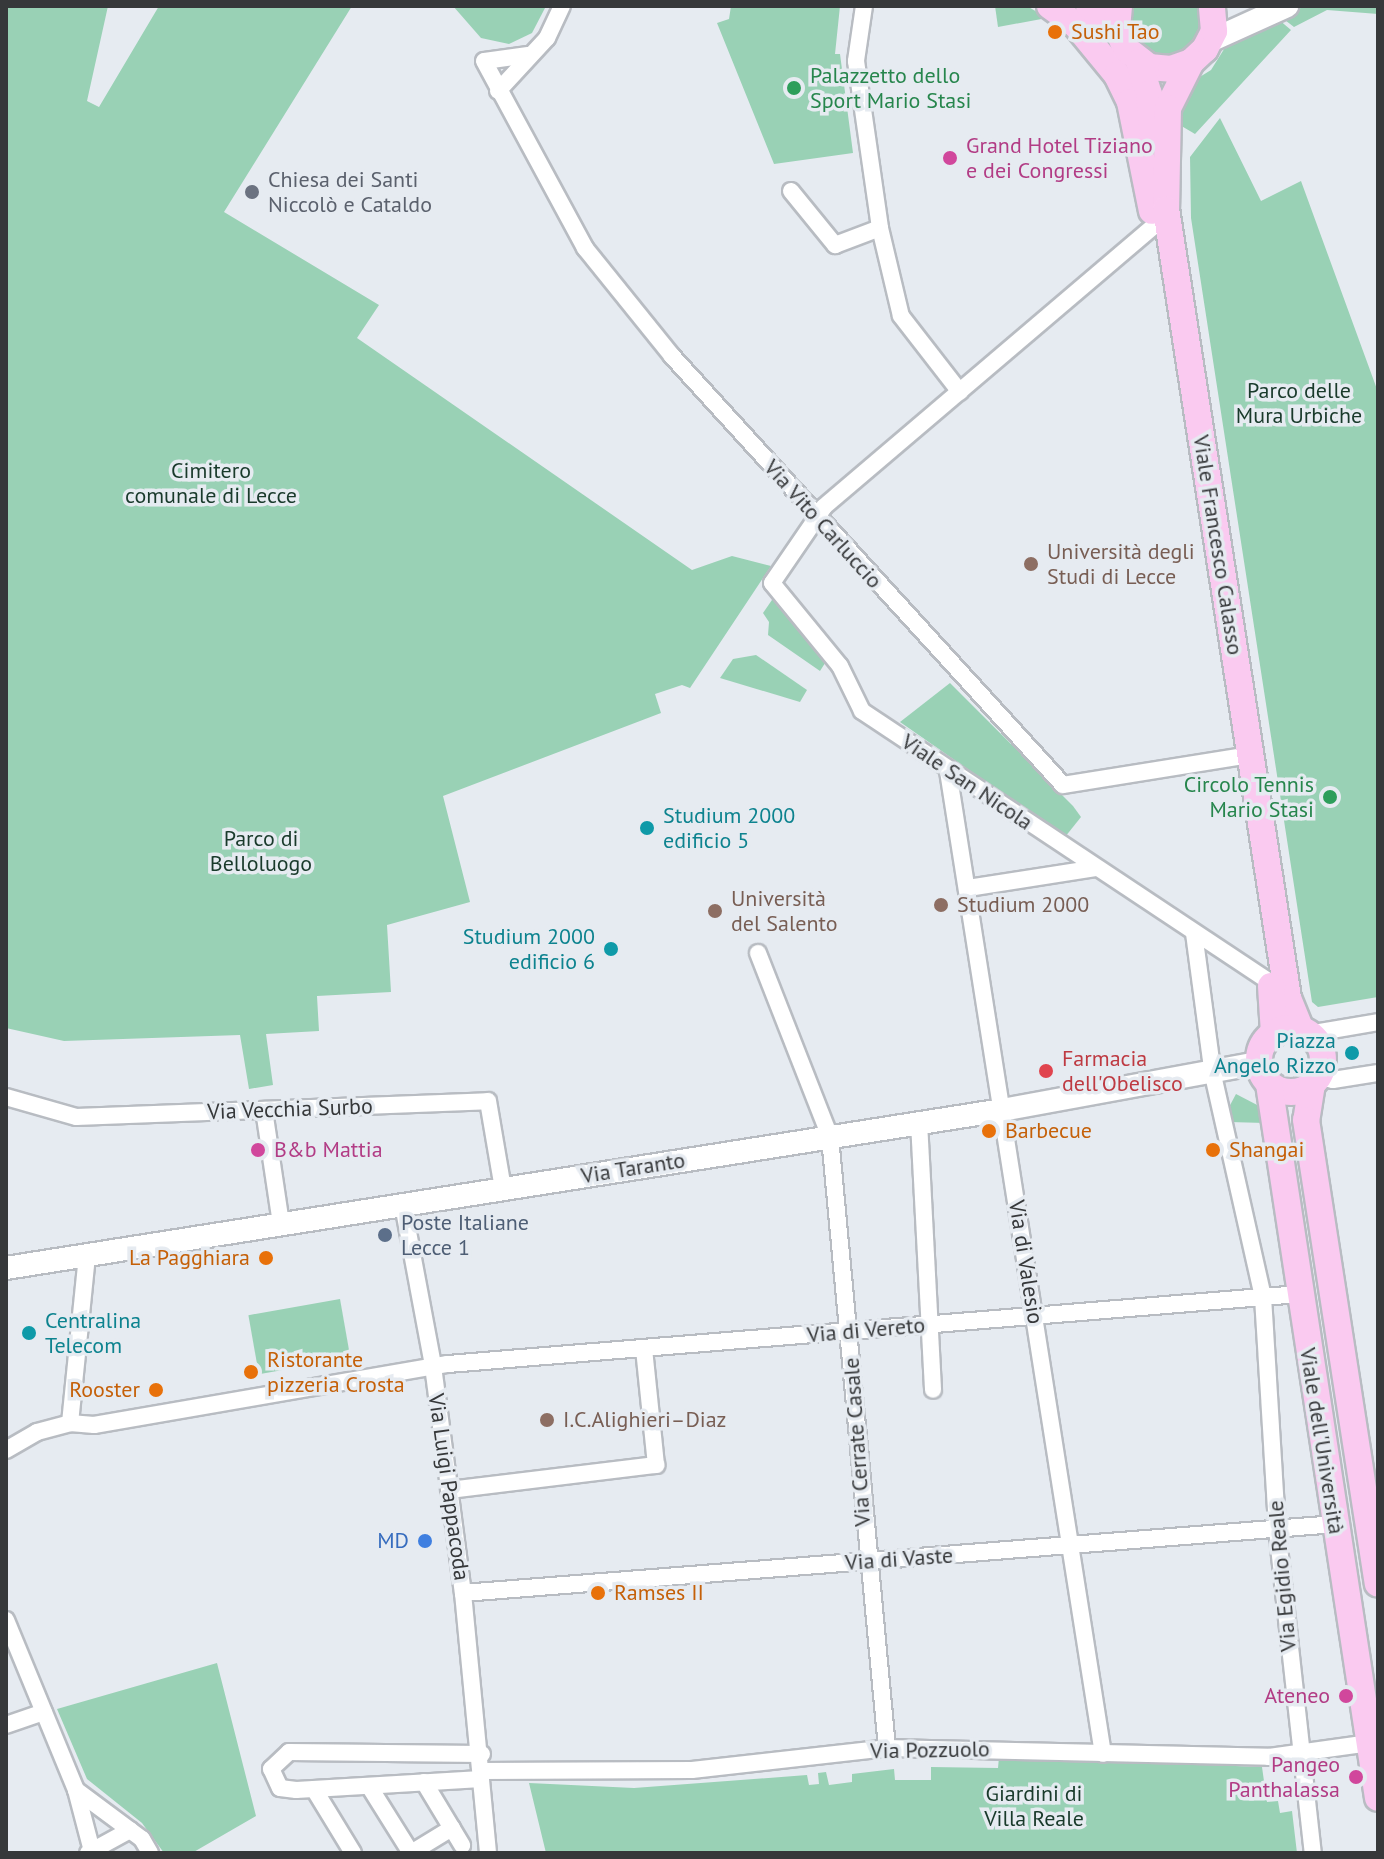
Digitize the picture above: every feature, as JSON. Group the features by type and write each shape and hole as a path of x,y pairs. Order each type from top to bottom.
{"main road":[{"path":"1050,6 1076,25 1122,42 1171,69 1191,62"},
{"path":"1089,6 1122,42"},
{"path":"1212,6 1210,41 1287,6"},
{"name":"Viale Francesco Calasso","path":"1210,41 1191,62 1168,108 1166,209 1242,756 1274,1034"},
{"name":"Viale Francesco Calasso","path":"1122,42 1242,756 1288,998 1304,1032"},
{"path":"1304,1032 1322,1054 1315,1080 1291,1092 1264,1074 1261,1050 1274,1034 1304,1032"},
{"name":"Via Taranto","path":"6,1268 1213,1075 1264,1074"},
{"name":"Viale dell'Università","path":"1264,1074 1335,1524 1374,1743 1378,1798"},
{"name":"Viale dell'Università","path":"1315,1080 1306,1120 1373,1522 1378,1583"}],"street":[{"path":"864,6 856,61 880,228 901,316 960,392"},
{"path":"498,91 528,55 547,38 558,9"},
{"name":"Via Vito Carluccio","path":"528,55 484,61 585,248 672,356 1063,785 1242,756"},
{"path":"791,191 835,245 880,228"},
{"path":"817,517 1154,218"},
{"name":"Viale San Nicola","path":"817,517 772,583 840,666 862,711 1270,982"},
{"name":"Via di Valesio","path":"948,771 1103,1754"},
{"path":"968,888 1095,868"},
{"path":"1194,933 1213,1075 1263,1297"},
{"name":"Via Cerrate Casale","path":"758,953 830,1137 849,1331 866,1561 887,1748"},
{"path":"1304,1032 1378,1022"},
{"path":"1315,1080 1378,1073"},
{"name":"Via Vecchia Surbo","path":"6,1097 76,1117 488,1101 503,1189"},
{"path":"264,1110 281,1224"},
{"path":"919,1122 933,1390"},
{"name":"Via Luigi Pappacoda","path":"403,1205 433,1366 463,1593 488,1853"},
{"path":"70,1423 87,1256"},
{"name":"Via di Vereto","path":"6,1450 37,1432 70,1423 94,1425 433,1366 1300,1294"},
{"name":"Via Egidio Reale","path":"1263,1297 1277,1529 1299,1753 1313,1853"},
{"path":"449,1490 656,1465 644,1349"},
{"name":"Via di Vaste","path":"463,1593 1335,1524"},
{"path":"6,1620 76,1790 90,1852 130,1830"},
{"path":"6,1725 44,1712"},
{"name":"Via Pozzuolo","path":"482,1768 424,1782 314,1789 280,1788 271,1769 289,1752 482,1768 692,1770 887,1748 1103,1754 1299,1753 1374,1743"},
{"path":"424,1782 462,1845"},
{"path":"369,1786 411,1853 452,1828"},
{"path":"314,1789 353,1853"},
{"path":"76,1790 130,1830 150,1853"}],"green space":[{"name":"Cimitero comunale di Lecce","path":"6,6 108,6 87,101 99,107 159,6 352,6 224,212 379,305 357,338 692,570 732,556 771,566 690,688 682,685 655,694 661,713 443,796 470,902 387,925 391,992 317,996 319,1031 266,1034 273,1085 249,1089 240,1035 64,1041 6,1028"},
{"path":"453,6 545,8 532,33 509,44 481,38"},
{"name":"Palazzetto dello Sport Mario Stasi","path":"731,6 840,6 835,54 840,54 853,153 774,164 717,23 729,19"},
{"path":"995,6 1027,6 1047,18 998,27"},
{"path":"1134,6 1199,6 1201,34 1174,58 1152,55 1131,29"},
{"path":"1305,6 1365,6 1378,8 1378,14 1327,10 1294,27 1281,17"},
{"path":"1278,19 1291,30 1195,134 1173,121 1182,88 1211,70 1226,46"},
{"name":"Parco delle Mura Urbiche","path":"1220,118 1261,201 1301,181 1378,392 1378,997 1318,1007 1312,1002 1191,218 1190,157"},
{"path":"774,597 827,660 820,671 768,635 769,622 763,613"},
{"path":"756,655 807,690 800,702 720,678 733,659"},
{"path":"950,683 1073,806 1081,817 1065,837 900,722"},
{"path":"1236,1094 1261,1107 1265,1123 1229,1122 1228,1109"},
{"path":"340,1299 350,1358 259,1374 248,1315"},
{"path":"217,1663 256,1816 192,1853 164,1853 142,1823 87,1779 57,1709"},
{"name":"Giardini di Villa Reale","path":"999,1757 1262,1767 1267,1802 1278,1801 1280,1813 1292,1811 1297,1853 546,1853 529,1783 634,1788 807,1775 809,1785 819,1784 818,1773 826,1772 829,1785 852,1782 852,1774 894,1769 895,1780 931,1780 931,1767 998,1768"}],"place":[{"name":"Sushi Tao","path":"1055,32"},
{"name":"Palazzetto dello Sport Mario Stasi","path":"794,88"},
{"name":"Grand Hotel Tiziano e dei Congressi","path":"950,158"},
{"name":"Chiesa dei Santi Niccolò e Cataldo","path":"252,192"},
{"name":"Università degli Studi di Lecce","path":"1031,564"},
{"name":"Circolo Tennis Mario Stasi","path":"1330,797"},
{"name":"Studium 2000 edificio 5","path":"647,828"},
{"name":"Studium 2000","path":"941,905"},
{"name":"Università del Salento","path":"715,911"},
{"name":"Studium 2000 edificio 6","path":"611,949"},
{"name":"Piazza Angelo Rizzo","path":"1352,1053"},
{"name":"Farmacia dell'Obelisco","path":"1046,1071"},
{"name":"Barbecue","path":"989,1131"},
{"name":"B&b Mattia","path":"258,1150"},
{"name":"Shangai","path":"1213,1150"},
{"name":"Poste Italiane Lecce 1","path":"385,1235"},
{"name":"La Pagghiara","path":"266,1258"},
{"name":"Centralina Telecom","path":"29,1333"},
{"name":"Ristorante pizzeria Crosta","path":"251,1372"},
{"name":"Rooster","path":"156,1390"},
{"name":"I.C.Alighieri–Diaz","path":"547,1420"},
{"name":"MD","path":"425,1541"},
{"name":"Ramses II","path":"598,1593"},
{"name":"Ateneo","path":"1346,1696"},
{"name":"Pangeo Panthalassa","path":"1356,1777"}],"park label":[{"name":"Parco di Belloluogo","path":"261,850"}]}
